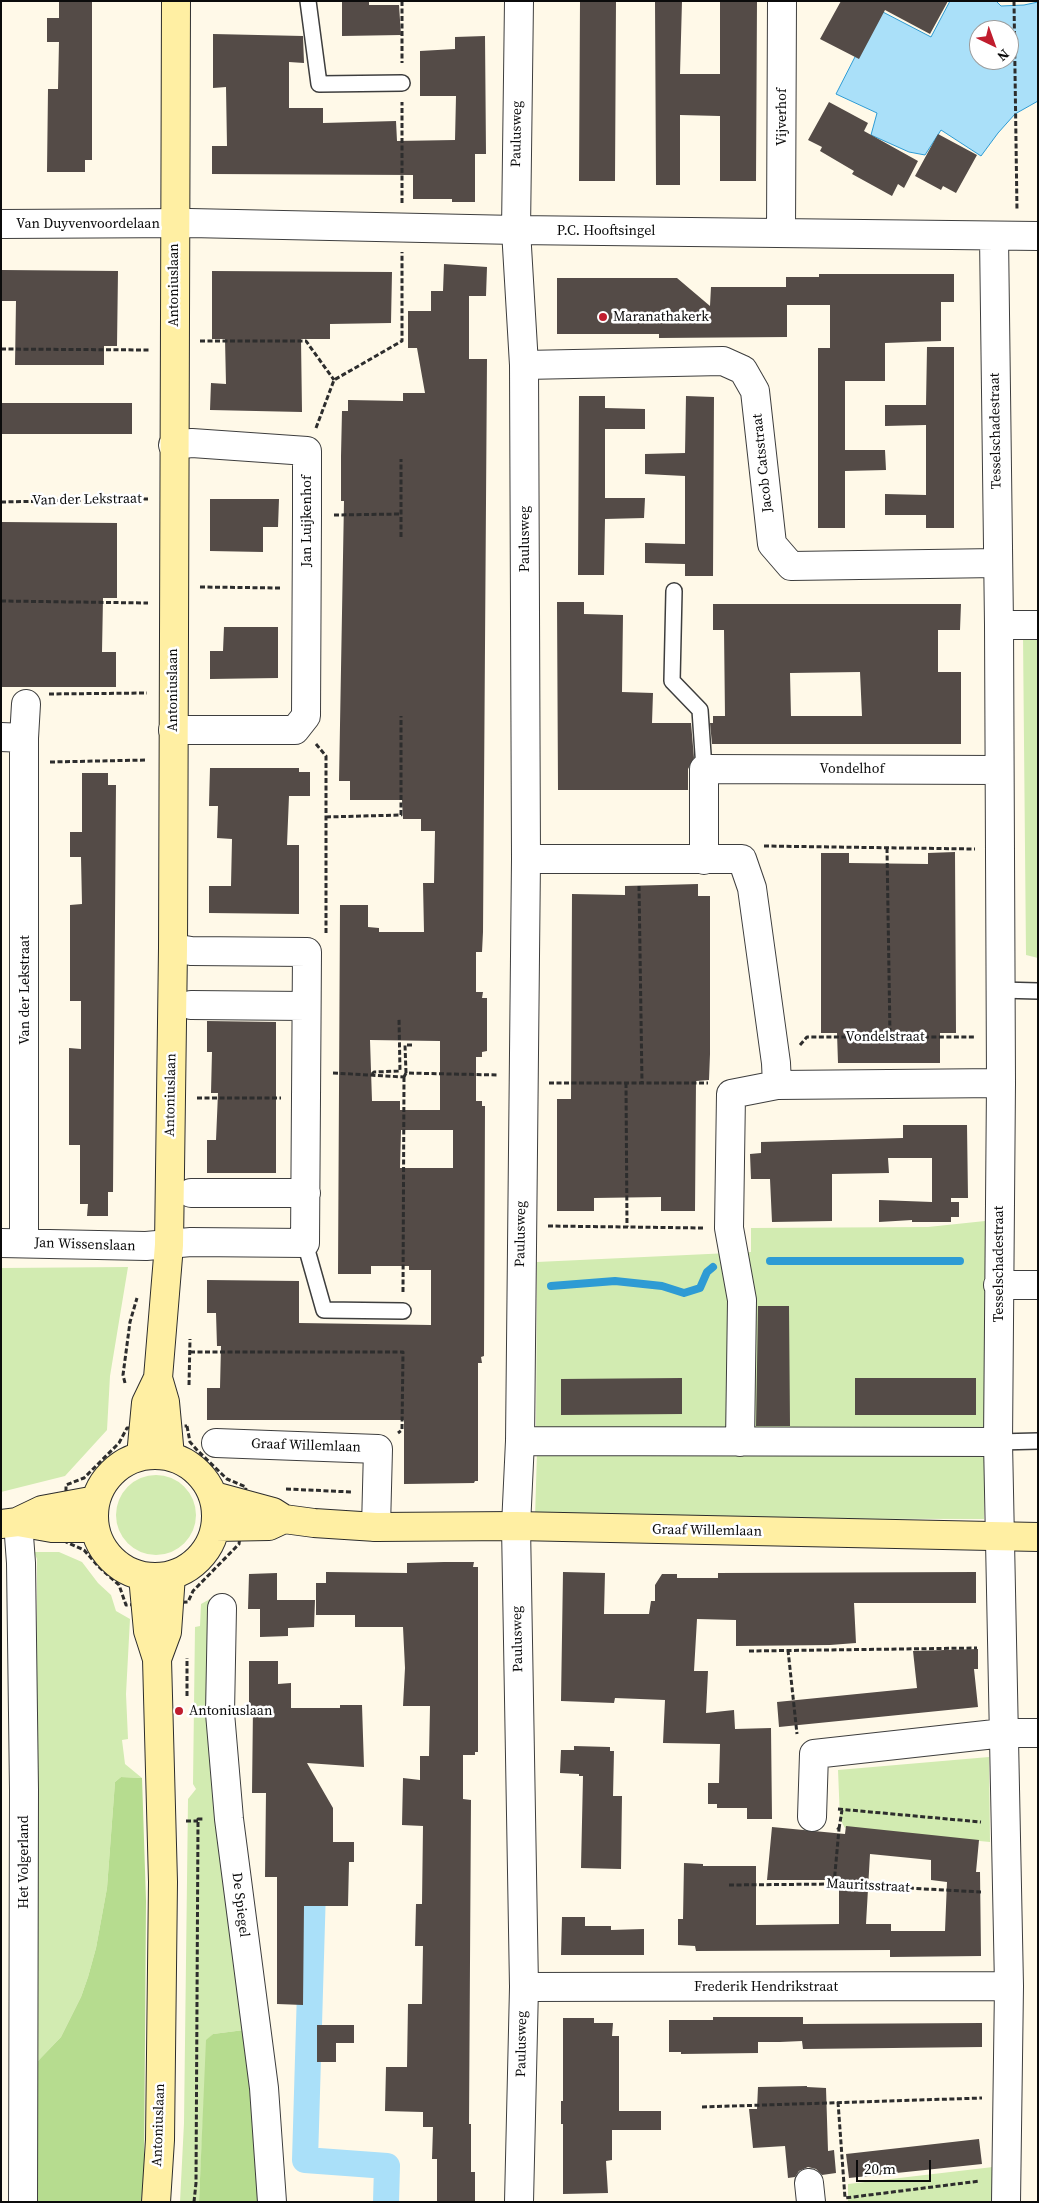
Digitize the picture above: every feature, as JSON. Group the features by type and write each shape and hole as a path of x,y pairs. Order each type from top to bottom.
{"main road":[{"name":"Antoniuslaan","path":"141,1456 156,1426 165,1402 158,1378 169,1245 173,948 173,445 176,1"},
{"name":"Antoniuslaan","path":"156,1426 170,1456"},
{"path":"141,1456 170,1456 197,1470 207,1482 214,1496 216,1506 234,1520 197,1561 189,1567 171,1576 157,1578 131,1573 112,1560 104,1550 95,1528 96,1500 108,1476 118,1467 141,1456"},
{"path":"9,1523 40,1527 67,1517 96,1500"},
{"path":"67,1517 95,1528"},
{"name":"Graaf Willemlaan","path":"234,1520 269,1526 284,1519 314,1524 376,1527 516,1526 1000,1538 1038,1537"},
{"name":"Antoniuslaan","path":"142,1576 158,1604"},
{"name":"Antoniuslaan","path":"156,2202 160,2140 164,1882 157,1658 148,1631 171,1576"}],"street":[{"name":"Paulusweg","path":"519,1 516,230 524,365 526,859 520,1441 516,1526 524,1987 519,2202"},
{"name":"Vijverhof","path":"782,1 782,232"},
{"name":"Van Duyvenvoordelaan","path":"1,224 174,223"},
{"name":"P.C. Hooftsingel","path":"174,223 516,230 1016,236"},
{"name":"Tesselschadestraat","path":"1000,1538 998,1285 1001,1083 999,625 997,563 1016,236"},
{"name":"Jacob Catsstraat","path":"524,365 723,361 743,370 755,391 772,544 791,566 997,563"},
{"name":"Jan Luijkenhof","path":"173,445 192,443 307,451 306,716 300,724"},
{"path":"999,625 1038,624"},
{"name":"Van der Lekstraat","path":"13,1243 17,746 26,704"},
{"path":"173,730 295,730 300,724"},
{"path":"704,769 704,860"},
{"name":"Vondelhof","path":"704,769 999,770"},
{"path":"526,859 742,859 752,888 774,1047 777,1085"},
{"path":"173,948 190,951 307,952 305,1243"},
{"path":"190,1006 306,1006"},
{"path":"740,1442 742,1300 729,1228 730,1094 777,1085 1001,1083"},
{"path":"191,1193 306,1193"},
{"name":"Jan Wissenslaan","path":"13,1243 146,1246 191,1242 305,1243"},
{"path":"998,1285 1038,1286"},
{"path":"520,1441 998,1442"},
{"name":"Graaf Willemlaan","path":"216,1443 378,1449 376,1527"},
{"name":"Het Volgerland","path":"9,1523 21,1563 24,1790 23,2202"},
{"path":"1000,1538 1009,1986 1006,2190"},
{"name":"De Spiegel","path":"222,1608 220,1713 229,1819 264,2088 272,2202"},
{"path":"812,1812 814,1754 1004,1733 1038,1734"},
{"name":"Frederik Hendrikstraat","path":"524,1987 1009,1986"}],"lane":[{"path":"308,1 319,84 402,83"},
{"path":"674,591 672,681 700,710 704,769"},
{"path":"1000,990 1038,991"},
{"path":"305,1243 324,1310 403,1311"},
{"path":"998,1442 1038,1441"}],"path":[{"path":"1014,1 1016,236"},
{"path":"1,349 174,346 306,341 334,380"},
{"path":"401,459 401,537"},
{"name":"Van der Lekstraat","path":"1,502 173,499"},
{"path":"307,515 400,514"},
{"path":"1,601 173,596 307,588"},
{"path":"26,704 50,694 173,692"},
{"path":"326,818 401,815 401,716"},
{"path":"300,724 326,756 326,934 307,952"},
{"path":"17,746 147,760"},
{"path":"742,859 749,845 999,849"},
{"path":"887,848 890,1036"},
{"path":"638,860 642,1083"},
{"path":"190,1098 306,1085 372,1074 374,1072 400,1071 399,1019"},
{"name":"Vondelstraat","path":"774,1047 801,1045 807,1037 1000,1037"},
{"path":"403,1311 405,1045 412,1045"},
{"path":"406,1073 523,1080 712,1084 730,1094"},
{"path":"372,1074 375,1076 404,1077"},
{"path":"626,1083 627,1227"},
{"path":"522,1226 729,1228"},
{"path":"190,1352 403,1352 402,1430 378,1449"},
{"path":"156,1426 187,1426 190,1442 198,1451 227,1479 246,1487 234,1520 239,1544 193,1591 188,1602 126,1605 118,1585 84,1550 66,1542 66,1485 84,1478 119,1443 127,1428 156,1426"},
{"path":"749,1651 1002,1648"},
{"path":"788,1650 798,1742 814,1754"},
{"path":"812,1812 1006,1824"},
{"path":"812,1812 839,1829 834,1884"},
{"path":"184,1822 198,1821 198,1819 229,1819"},
{"path":"194,2202 196,2184 198,1821"},
{"name":"Mauritsstraat","path":"729,1885 834,1884 1007,1894"},
{"path":"702,2107 1008,2098"},
{"path":"838,2102 845,2198 1006,2190"}],"green space":[{"path":"1038,634 1038,958 1026,955 1023,635"},
{"path":"985,1221 985,1437 536,1432 537,1262 751,1252 751,1228 928,1227"},
{"path":"128,1267 110,1376 107,1430 65,1476 1,1492 1,1268"},
{"path":"537,1452 984,1456 984,1519 535,1518"},
{"path":"156,1475 171,1478 184,1487 193,1500 196,1515 193,1530 184,1543 171,1552 156,1555 141,1552 128,1543 119,1530 116,1515 119,1500 128,1487 141,1478"},
{"path":"34,1552 59,1552 82,1562 98,1583 111,1595 116,1611 130,1619 126,1694 128,1739 122,1740 125,1764 142,1778 121,1777 115,1782 107,1888 96,1948 88,1977 81,1997 61,2037 37,2062 37,1559"},
{"path":"210,1599 215,1606 207,1607 207,1705 212,1758 210,1759 244,2030 213,2034 207,2040 199,2202 180,2202 184,2123 188,1799 196,1789 193,1784 195,1627 200,1626 201,1604"},
{"path":"989,1757 990,1842 845,1828 840,1819 838,1770"},
{"path":"121,1777 142,1778 146,1901 144,2174 141,2202 36,2202 37,2062 61,2037 81,1997 88,1977 96,1948 107,1888 115,1782"},
{"path":"244,2030 258,2202 199,2202 206,2040 213,2034"},
{"path":"993,2167 993,2202 848,2202 848,2184"}],"water":[{"path":"950,1 996,1 1001,6 1038,2 1038,101 1015,114 981,156 941,130 925,155 909,152 871,135 877,113 836,94 879,10 931,37"}],"building":[{"path":"59,1 92,1 92,160 85,160 85,172 47,172 48,89 58,89 59,42 47,42 47,18 59,18"},
{"path":"342,1 369,1 369,5 399,5 401,35 342,36"},
{"path":"580,1 616,1 615,181 579,181"},
{"path":"655,1 682,1 680,74 720,74 720,1 757,1 756,181 720,181 720,116 680,115 680,185 656,185"},
{"path":"841,1 948,1 930,34 885,10 859,59 820,39"},
{"path":"213,34 303,36 304,63 289,62 289,108 323,108 323,123 396,121 397,141 455,140 456,96 420,96 420,51 455,49 455,37 485,36 486,154 475,154 475,202 452,202 452,199 413,199 413,175 212,174 212,146 227,146 226,87 213,88"},
{"path":"829,102 868,123 864,131 918,161 904,188 898,184 892,196 852,174 854,171 820,151 822,147 808,140"},
{"path":"938,134 977,155 956,193 943,186 941,190 915,176"},
{"path":"444,264 487,267 486,296 469,296 469,359 487,359 483,932 482,952 476,952 476,992 483,992 482,998 487,998 487,1051 482,1052 482,1057 476,1057 476,1101 482,1101 482,1106 485,1106 484,1356 481,1357 482,1363 478,1363 478,1481 474,1483 404,1484 404,1420 207,1420 207,1388 220,1388 221,1346 217,1346 216,1313 207,1313 207,1280 299,1281 299,1323 431,1325 431,1270 409,1270 409,1266 371,1266 371,1274 338,1274 340,905 368,905 368,927 379,928 379,932 424,932 423,883 434,883 435,831 421,831 421,819 403,819 402,800 350,800 350,781 339,781 344,501 341,501 341,456 342,411 348,411 348,400 403,401 403,393 425,393 417,348 408,348 408,311 431,311 431,291 443,291","holes":["370,1040 440,1041 440,1110 400,1110 400,1101 372,1101","401,1130 453,1130 453,1168 400,1168"]},
{"path":"2,270 118,271 117,346 104,346 104,365 15,365 16,301 2,301"},
{"path":"212,271 392,272 391,323 330,324 330,339 301,339 302,412 210,410 211,383 226,384 225,339 212,339"},
{"path":"819,274 954,274 954,302 941,302 941,341 885,343 885,381 845,381 845,450 885,450 886,470 845,471 845,528 818,528 818,348 830,348 830,305 787,305 787,337 659,338 659,334 557,334 557,278 677,278 710,306 711,287 786,287 786,277 819,277"},
{"path":"927,347 954,347 954,528 926,528 926,515 885,515 885,494 926,495 926,425 885,426 885,405 926,405"},
{"path":"579,396 605,396 605,408 645,409 645,429 605,429 605,498 645,498 644,518 605,519 604,575 578,575"},
{"path":"686,396 714,397 713,576 685,576 685,564 645,563 645,543 685,544 685,476 645,474 645,454 685,453"},
{"path":"2,403 132,403 132,434 2,434"},
{"path":"210,499 279,499 278,527 263,527 263,552 210,551"},
{"path":"2,522 117,523 117,598 103,598 102,652 116,652 116,687 1,687"},
{"path":"557,602 584,602 584,614 623,615 622,692 653,693 652,723 691,723 694,758 688,769 688,790 558,790"},
{"path":"713,604 961,604 960,630 938,630 938,672 961,672 961,744 712,744 710,723 713,723 713,716 725,716 724,630 713,630","holes":["860,672 862,716 791,716 790,673"]},
{"path":"224,627 278,627 278,678 210,679 210,651 223,651"},
{"path":"210,768 299,768 299,772 310,772 310,796 289,796 287,845 299,845 299,914 209,913 209,886 231,886 232,839 217,838 218,806 209,806"},
{"path":"82,773 108,773 108,785 116,785 113,1192 108,1192 108,1216 87,1216 88,1204 80,1204 80,1145 69,1145 69,1048 81,1049 81,1001 70,1001 70,905 82,904 81,857 70,857 70,832 82,832"},
{"path":"955,852 956,1033 940,1033 940,1063 838,1063 837,1033 821,1033 821,853 849,853 849,863 928,864 928,853"},
{"path":"698,884 698,896 710,896 710,1054 709,1080 696,1081 695,1211 661,1211 661,1197 594,1198 594,1211 557,1211 557,1099 571,1099 572,894 625,895 625,886"},
{"path":"207,1021 276,1022 276,1173 207,1173 207,1140 216,1140 218,1093 211,1093 212,1052 207,1052"},
{"path":"903,1125 967,1125 968,1198 951,1198 951,1202 959,1202 959,1217 951,1217 951,1222 912,1222 912,1220 879,1222 879,1200 932,1202 932,1158 888,1158 889,1173 832,1174 832,1221 772,1222 770,1179 751,1179 750,1154 761,1153 761,1142 903,1138"},
{"path":"758,1306 789,1306 790,1426 756,1426"},
{"path":"682,1378 682,1414 561,1415 561,1379"},
{"path":"855,1378 976,1378 976,1415 855,1415"},
{"path":"474,1562 473,1567 478,1567 478,1752 475,1752 475,1755 463,1755 463,1799 471,1800 469,2124 471,2124 471,2172 475,2172 475,2202 437,2202 437,2159 432,2159 433,2127 423,2127 423,2112 385,2111 386,2067 407,2067 408,2004 422,2004 423,1946 415,1946 416,1904 422,1904 423,1826 402,1825 403,1778 420,1780 420,1756 429,1756 430,1706 403,1706 405,1668 403,1627 355,1627 355,1615 316,1615 316,1583 326,1583 326,1572 407,1573 407,1563"},
{"path":"563,1572 605,1573 604,1614 649,1614 651,1601 655,1601 655,1585 662,1574 677,1574 677,1578 718,1578 718,1573 976,1572 976,1603 854,1603 856,1643 830,1645 736,1646 736,1620 697,1619 694,1671 708,1671 706,1713 734,1710 735,1729 771,1728 772,1819 747,1819 747,1808 717,1808 717,1804 708,1804 708,1783 719,1783 720,1744 663,1743 665,1700 615,1698 614,1703 561,1701"},
{"path":"277,1573 277,1600 315,1600 314,1627 288,1628 288,1636 260,1637 260,1609 248,1609 249,1574"},
{"path":"978,1649 978,1669 974,1669 978,1707 779,1727 777,1702 917,1688 913,1651"},
{"path":"249,1661 278,1661 278,1684 291,1683 291,1708 340,1708 340,1705 362,1705 364,1767 307,1763 333,1808 333,1842 354,1842 354,1862 349,1862 348,1906 304,1906 303,2005 277,2004 277,1877 265,1877 266,1793 252,1793 253,1707 249,1707"},
{"path":"574,1746 610,1747 610,1751 614,1751 613,1796 622,1796 621,1869 581,1868 583,1776 560,1773 561,1750 574,1750"},
{"path":"846,1826 979,1840 976,1872 980,1872 981,1956 890,1957 890,1950 696,1951 695,1946 678,1945 678,1919 683,1919 684,1863 703,1864 703,1866 756,1866 756,1925 839,1924 839,1880 767,1880 772,1827 845,1834","holes":["870,1854 931,1860 931,1880 947,1882 945,1931 891,1931 891,1924 866,1924"]},
{"path":"562,1917 585,1917 585,1926 611,1926 611,1930 644,1929 644,1955 561,1955"},
{"path":"713,2017 803,2017 803,2024 982,2023 982,2047 803,2049 802,2041 758,2042 758,2053 681,2054 681,2052 669,2052 669,2020 713,2020"},
{"path":"563,2018 594,2018 594,2023 613,2023 612,2036 619,2036 619,2111 661,2111 661,2130 612,2130 612,2160 606,2161 608,2193 563,2194 563,2124 561,2124 561,2101 563,2101"},
{"path":"317,2025 354,2025 354,2043 336,2043 336,2062 317,2062"},
{"path":"807,2086 826,2088 828,2151 834,2150 836,2173 822,2175 816,2169 808,2167 799,2171 795,2177 788,2178 785,2146 753,2148 749,2109 757,2109 758,2087"},
{"path":"979,2139 982,2164 849,2178 846,2154"}],"waterway":[{"path":"770,1261 960,1261"},
{"path":"551,1286 615,1281 662,1286 684,1293 700,1288 707,1272 713,1267"},
{"path":"313,1889 305,2160 387,2166 386,2202"}],"place":[{"name":"Maranathakerk","path":"603,317"},
{"name":"Antoniuslaan","path":"179,1711"}]}
